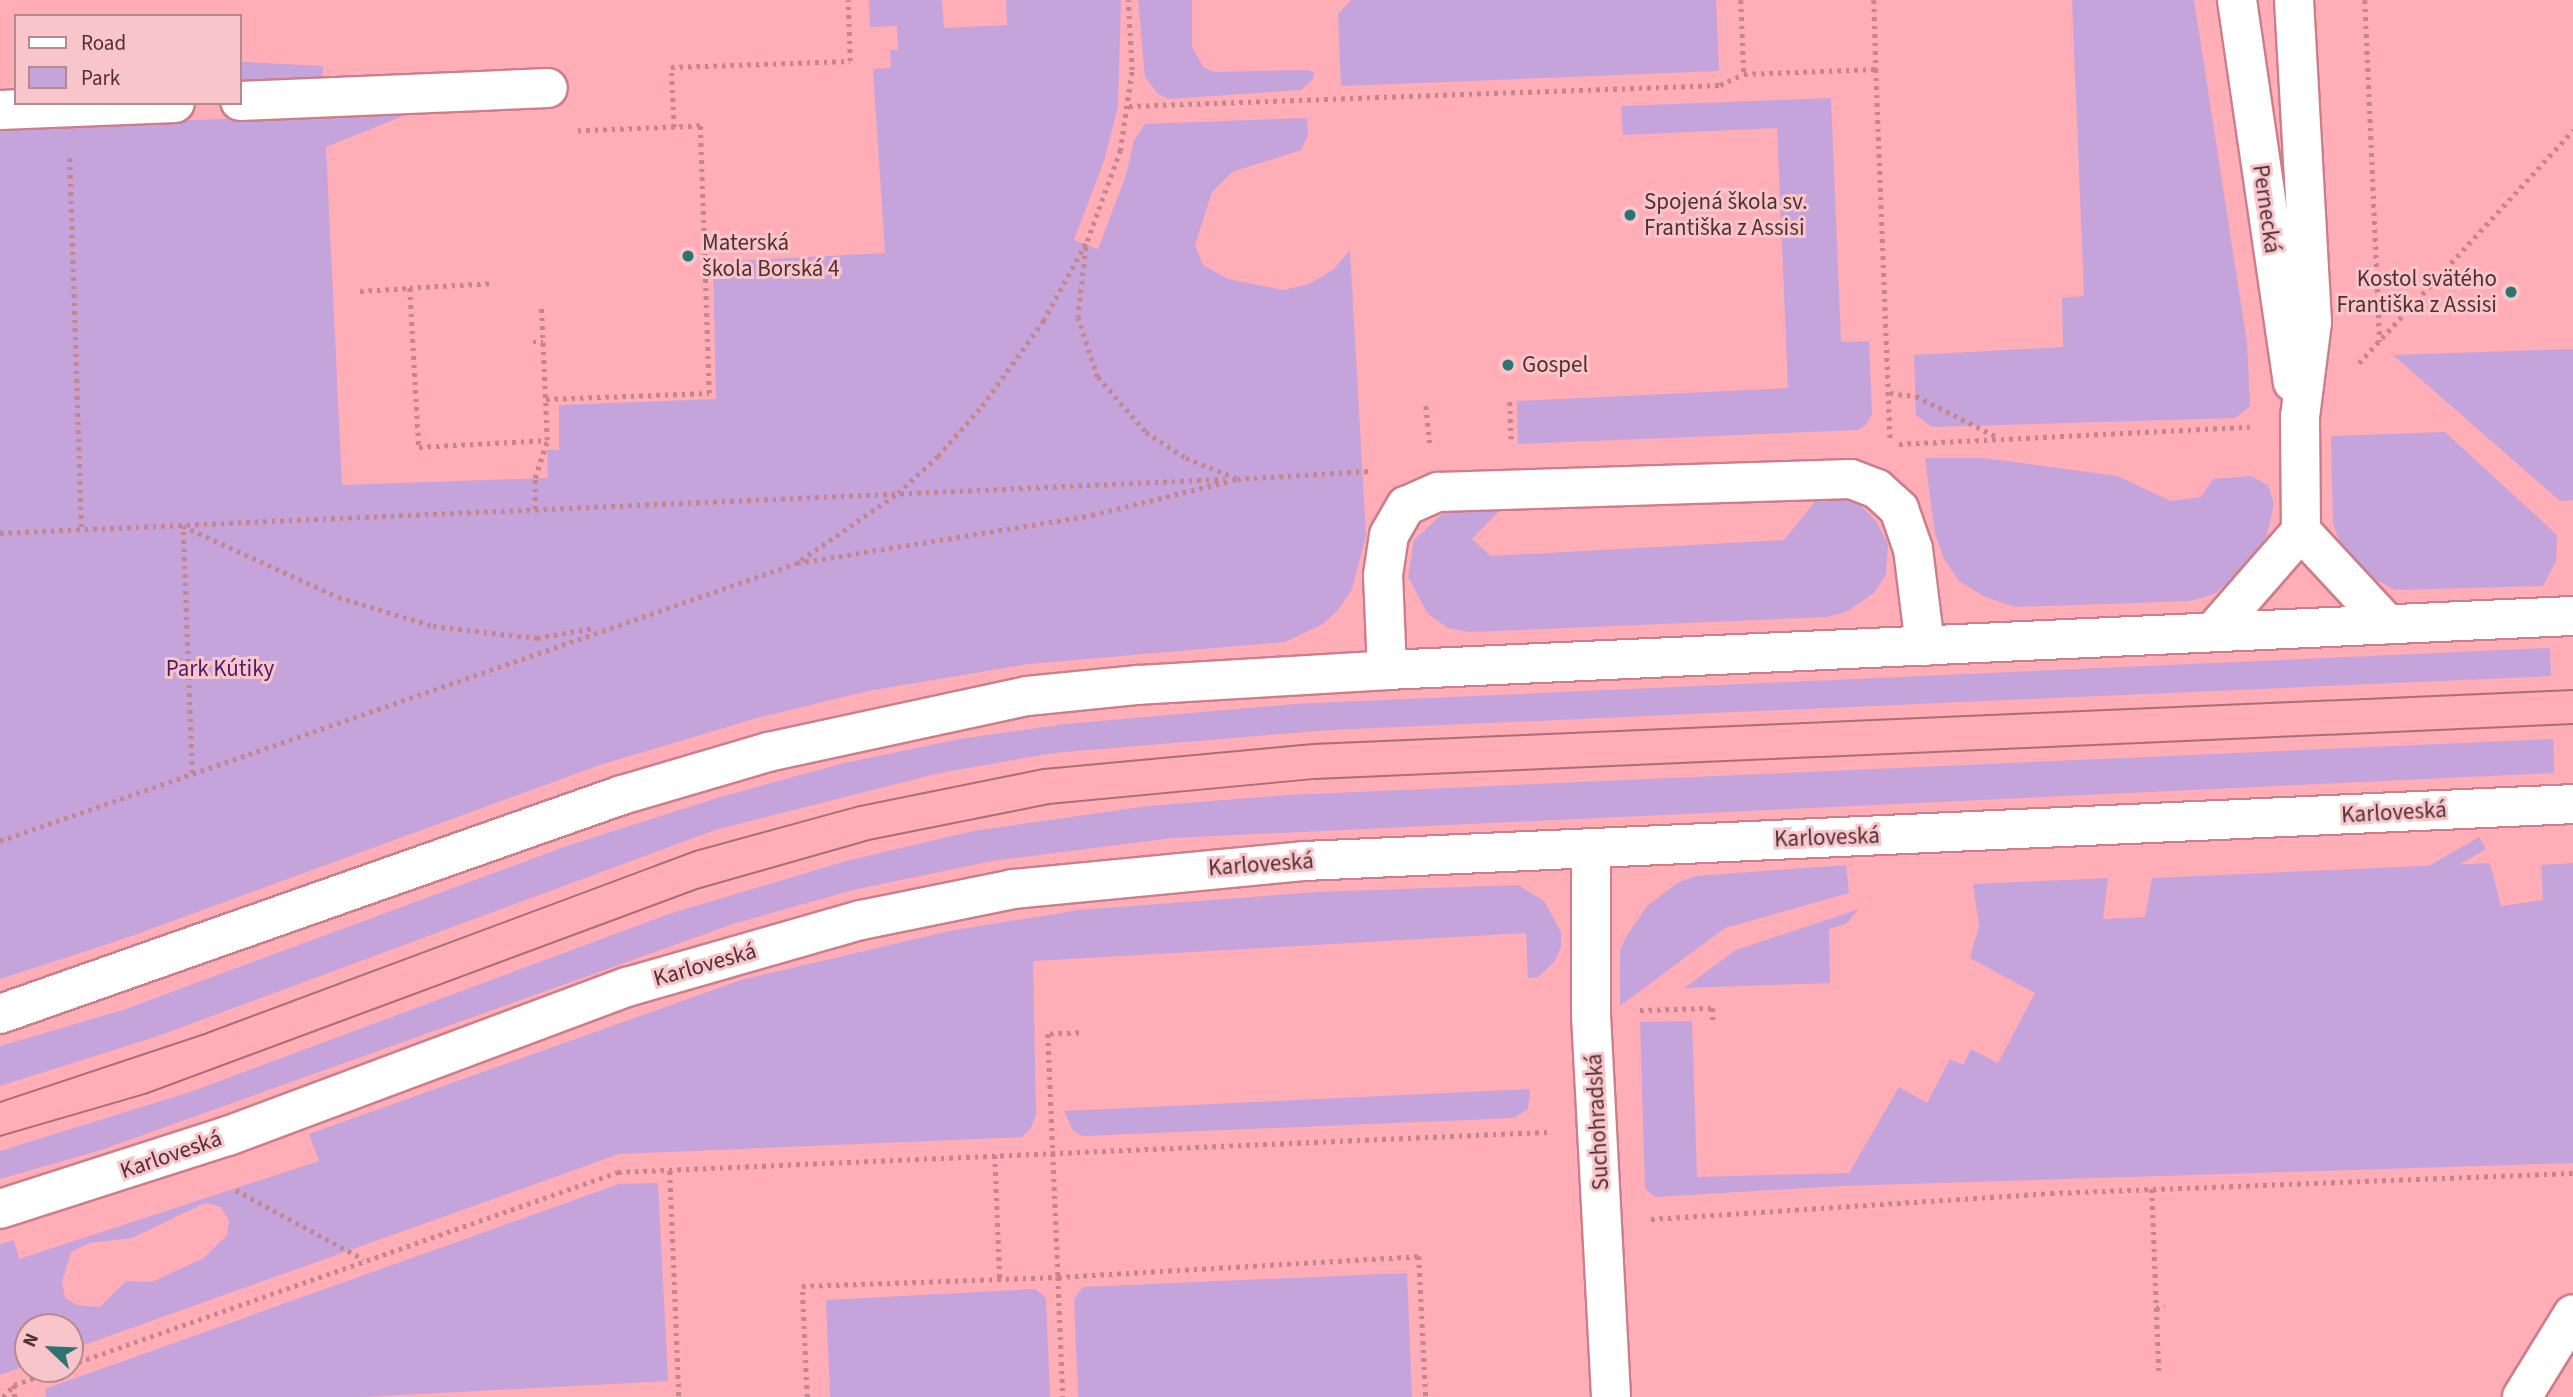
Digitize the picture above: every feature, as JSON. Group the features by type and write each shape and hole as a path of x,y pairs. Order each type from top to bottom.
{"main road":[{"name":"Pernecká","path":"2237,0 2282,324 2300,417"},
{"name":"Pernecká","path":"2294,0 2312,322 2300,417 2301,531"},
{"path":"242,101 548,88"},
{"path":"0,110 132,105"},
{"path":"1387,670 1383,575 1389,535 1406,506 1438,492 1851,479 1877,489 1899,509 1913,549 1925,646"},
{"path":"2213,632 2301,531 2387,624"},
{"path":"0,1014 622,795 768,752 1027,696 1138,685 1387,670 2573,616"},
{"name":"Karloveská","path":"0,1209 228,1136 627,987 861,920 1013,889 1135,874 1591,848 2573,804"},
{"name":"Suchohradská","path":"1591,848 1591,1015 1611,1397"},
{"path":"2522,1397 2573,1314"}],"path":[{"path":"674,127 671,67 850,61 848,0"},
{"path":"797,563 898,493 982,406 1043,321 1087,240 1120,151 1129,106 1128,0"},
{"path":"1741,0 1744,74"},
{"path":"1874,0 1890,444"},
{"path":"2365,0 2380,342"},
{"path":"1129,106 1720,85 1744,74 1877,69"},
{"path":"546,399 709,393 700,126 550,131 548,88"},
{"path":"68,108 82,530"},
{"path":"2349,373 2573,130"},
{"path":"1087,240 1078,317 1098,377 1146,432 1186,457 1237,478"},
{"path":"360,291 489,284"},
{"path":"410,288 419,447 547,440"},
{"path":"535,509 535,478 547,440 541,304"},
{"path":"533,342 543,342"},
{"path":"1890,393 1916,396 2000,439"},
{"path":"1510,402 1511,447"},
{"path":"1426,406 1431,453"},
{"path":"0,533 1372,471"},
{"path":"0,841 607,625 797,563 1092,515 1237,478"},
{"path":"183,526 338,597 433,626 537,638 607,625"},
{"path":"183,526 192,773"},
{"path":"1632,1011 1713,1008 1713,1020"},
{"path":"1063,1397 1048,1034 1079,1033"},
{"path":"84,1360 363,1259 618,1172 1553,1132"},
{"path":"995,1155 1000,1279"},
{"path":"670,1171 679,1397"},
{"path":"1641,1219 2152,1189 2573,1173"},
{"path":"2152,1189 2159,1374"},
{"path":"236,1190 363,1259"},
{"path":"807,1397 802,1286 1058,1277 1419,1256 1426,1397"},
{"path":"2156,1308 2165,1307"},
{"path":"3,1397 20,1383"},
{"path":"14,1385 15,1397"}],"green space":[{"name":"Park Kútiky","path":"869,0 942,0 944,28 1007,25 1006,0 1121,0 1118,107 1104,161 1074,240 1098,249 1126,175 1134,140 1145,124 1307,118 1308,135 1301,150 1232,172 1212,192 1195,245 1203,265 1228,279 1283,290 1309,284 1333,270 1350,250 1366,536 1352,589 1338,610 1323,624 1285,642 1029,664 868,691 757,718 600,765 126,938 0,979 0,127 413,112 326,147 342,485 548,478 547,450 559,450 559,405 716,399 713,262 885,253 873,69 891,68 890,50 898,50 897,26 870,27"},
{"path":"1138,0 1192,0 1192,47 1204,68 1214,72 1308,70 1314,73 1313,79 1301,90 1168,99 1158,94 1145,77"},
{"path":"1351,0 1716,0 1719,71 1341,86 1338,14"},
{"path":"2072,0 2194,0 2247,343 2250,406 2235,418 1932,427 1916,415 1914,355 2063,347 2062,298 2084,296"},
{"path":"242,62 323,66 322,84 242,80"},
{"path":"1831,98 1841,342 1869,341 1872,414 1866,425 1858,430 1518,444 1517,401 1788,388 1777,128 1623,135 1621,106"},
{"path":"2573,349 2573,500 2560,501 2393,355"},
{"path":"2445,432 2557,535 2556,561 2543,586 2395,590 2357,569 2345,555 2333,524 2331,436"},
{"path":"1925,458 1984,458 2117,476 2171,501 2201,497 2213,479 2251,476 2268,485 2274,504 2267,535 2253,562 2214,594 2190,601 2015,607 1983,596 1959,581 1944,559 1935,534"},
{"path":"1822,493 1857,502 1876,521 1888,544 1886,575 1874,593 1846,612 1827,617 1470,632 1448,628 1428,614 1408,577 1414,540 1441,515 1457,508 1506,504 1472,539 1491,556 1784,540"},
{"path":"2550,648 2551,676 1330,730 1054,753 939,773 715,830 155,1037 0,1086 0,1046 123,1010 567,846 717,798 840,764 959,739 1065,724 1294,704"},
{"path":"2553,739 2554,773 1172,838 992,861 853,890 733,924 101,1150 0,1179 0,1151 190,1092 669,914 846,861 973,831 1148,806 1289,795"},
{"path":"2479,837 2486,849 2211,1008 2204,996"},
{"path":"2490,863 2501,906 2543,900 2541,865 2573,863 2573,1163 1840,1186 1655,1197 1645,1189 1640,1022 1692,1021 1697,1177 1849,1173 1899,1087 1927,1103 1950,1059 1963,1065 1971,1049 1998,1063 2035,993 1970,958 1979,926 1973,884 2108,878 2103,919 2145,917 2152,878"},
{"path":"1846,865 1849,893 1725,928 1620,1006 1620,950 1626,937 1647,906 1679,882 1696,876"},
{"path":"1518,885 1544,901 1561,932 1561,948 1554,962 1538,977 1528,978 1526,933 1033,961 1036,1114 1031,1128 1022,1137 619,1154 84,1345 84,1313 14,1313 14,1370 0,1375 0,1244 14,1240 19,1259 319,1161 309,1134 741,980 949,931 1079,910 1317,892","holes":["205,1203 221,1207 229,1221 227,1235 204,1258 152,1282 126,1281 100,1307 77,1305 65,1298 62,1282 71,1252 89,1243 132,1238"]},
{"path":"1859,909 1846,924 1829,929 1830,983 1684,988 1736,950"},
{"path":"1530,1089 1528,1109 1514,1118 1083,1136 1073,1131 1064,1111"},
{"path":"658,1183 668,1381 363,1397 46,1397 45,1389 62,1383 84,1383 84,1375 619,1184"},
{"path":"1407,1273 1412,1397 1078,1397 1074,1299 1083,1287"},
{"path":"1035,1289 1046,1298 1050,1397 830,1397 826,1300"}],"tram line":[{"path":"0,1102 207,1033 695,851 860,806 1044,769 1313,744 2573,690"},
{"path":"0,1136 145,1094 697,889 869,840 1049,804 1315,779 2573,724"}],"place":[{"name":"Spojená škola sv. Františka z Assisi","path":"1630,215"},
{"name":"Materská škola Borská 4","path":"688,256"},
{"name":"Kostol svätého Františka z Assisi","path":"2511,292"},
{"name":"Gospel","path":"1508,365"}]}
